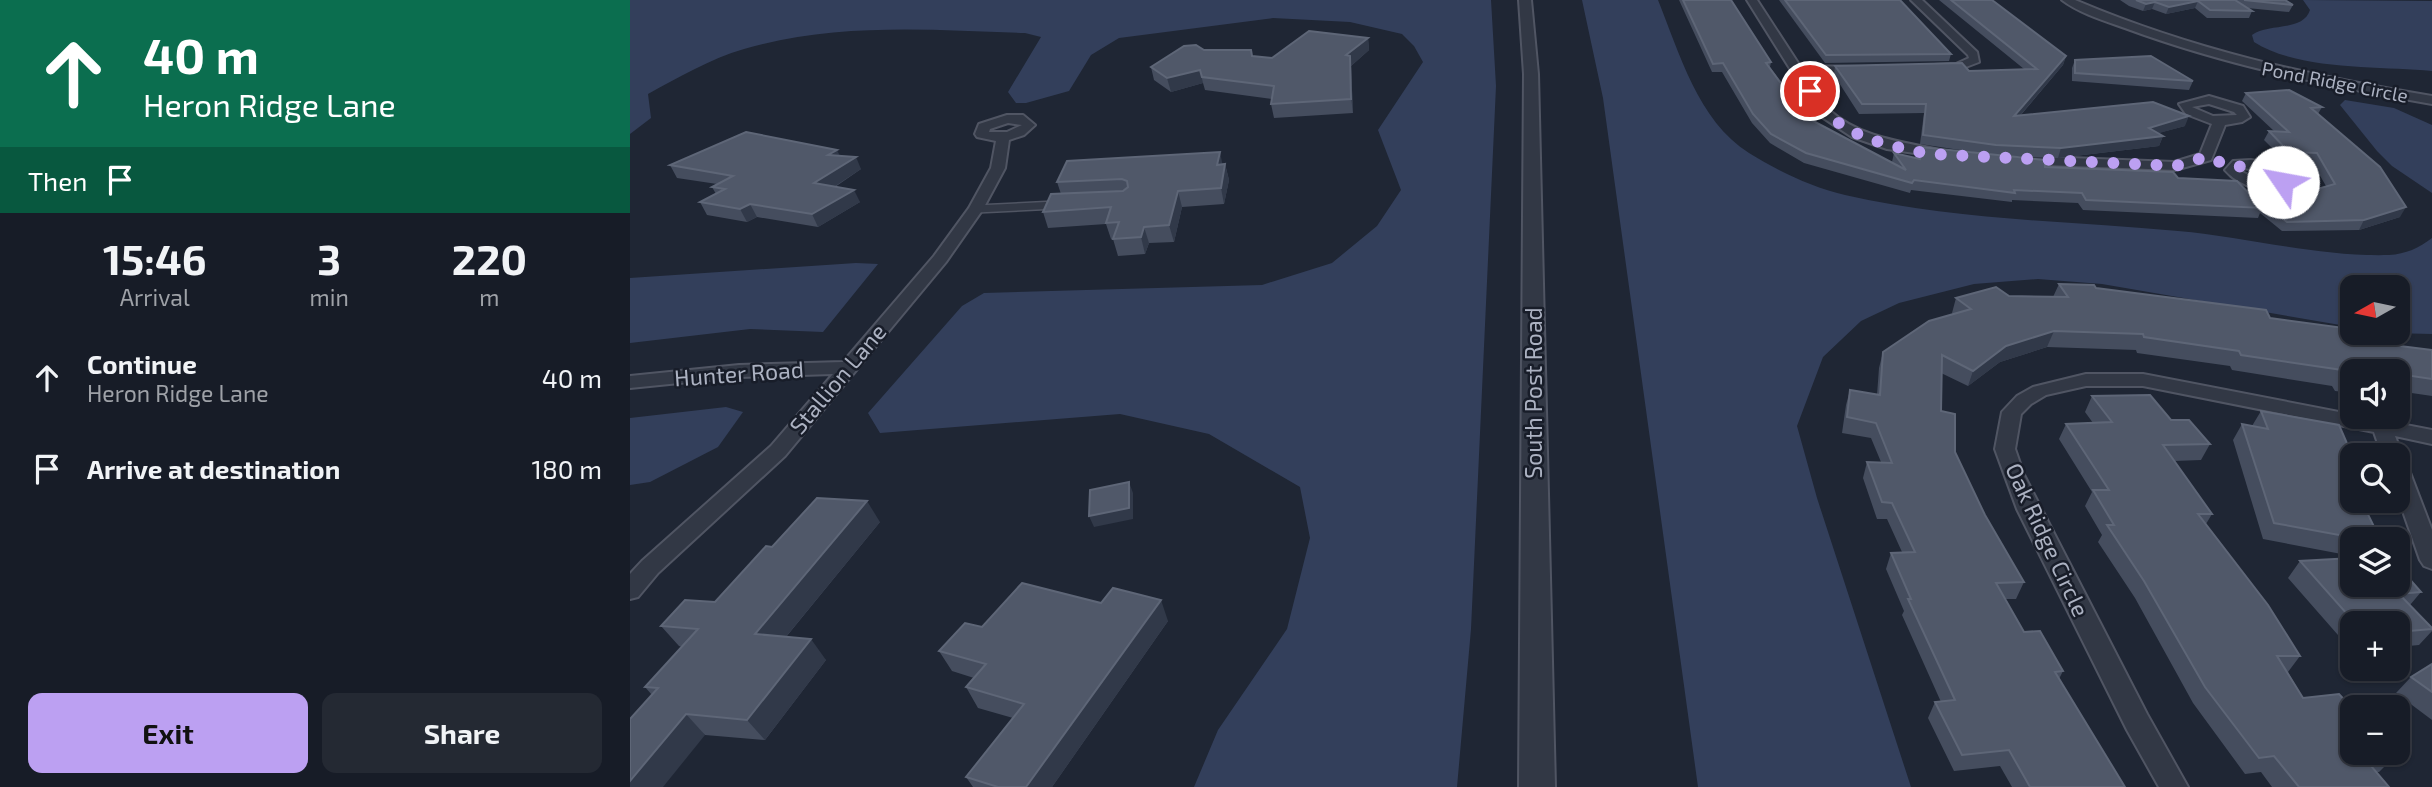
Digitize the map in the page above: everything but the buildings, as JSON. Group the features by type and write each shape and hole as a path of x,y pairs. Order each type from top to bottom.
{"street":[{"name":"South Post Road","path":"1525,0 1531,74 1536,787"},
{"path":"1752,0 1823,112 1839,125 1892,146 1953,156"},
{"path":"1916,0 1973,54 1975,60 1971,64 1958,67 1932,68"},
{"name":"Pond Ridge Circle","path":"2067,0 2118,23 2238,61 2301,77 2431,94"},
{"path":"1797,69 1878,68"},
{"path":"2206,157 2220,121"},
{"name":"Stallion Lane","path":"630,590 650,567 778,451 940,258 976,209 998,168 1003,137"},
{"path":"2004,159 2175,166 2206,157 2233,167"},
{"name":"Hunter Road","path":"630,382 739,371 848,368"},
{"name":"Oak Ridge Circle","path":"2174,787 2097,644 2013,475 2005,449 2012,412 2024,400 2040,391 2086,380 2112,378 2172,384 2340,418"},
{"name":"Oak Ridge Circle","path":"2392,429 2432,437"},
{"path":"2410,502 2432,560"}],"lane":[{"path":"976,209 1063,205"}],"water":[{"path":"630,0 1491,0 1496,86 1471,629 1457,787 1194,787 1218,730 1287,629 1310,538 1300,487 1209,434 1120,414 880,433 868,413 962,306 984,293 1262,285 1332,263 1377,226 1401,190 1378,130 1423,62 1414,46 1402,34 1350,22 1273,18 1119,38 1091,55 1069,91 1026,103 1016,103 1008,92 1041,37 1025,33 919,30 849,31 814,35 779,40 731,53 671,81 648,94 651,118 630,134"},
{"path":"1582,0 1658,0 1692,84 1716,123 1749,153 1795,178 1832,192 1927,210 2178,231 2336,253 2389,255 2412,250 2432,238 2432,334 2410,333 2410,275 2340,275 2340,325 2102,284 2038,279 1974,284 1899,303 1861,321 1823,357 1797,426 1817,498 1911,787 1698,787 1603,98"},
{"path":"2303,0 2432,1 2432,71 2316,63 2272,51 2254,42 2252,35 2259,31 2300,22 2306,17 2310,10"},
{"path":"2345,100 2394,108 2432,125 2432,193 2392,166 2377,151 2340,105"},
{"path":"856,263 878,264 823,332 750,329 630,343 630,278"},
{"path":"726,407 743,412 718,447 650,482 630,485 630,418"}],"route":[{"path":"1810,91 1823,112 1839,125 1892,146 1929,154 2175,166 2206,157 2233,167 2246,164 2266,167 2281,175 2283,182"}]}
